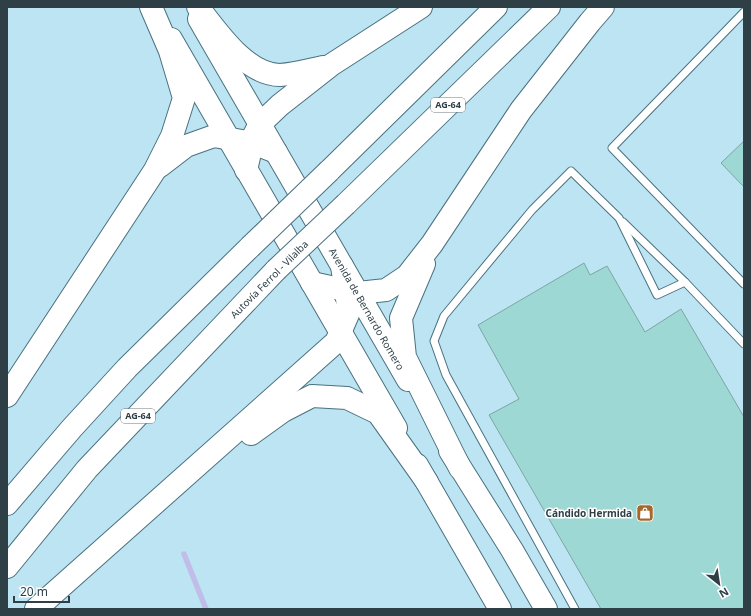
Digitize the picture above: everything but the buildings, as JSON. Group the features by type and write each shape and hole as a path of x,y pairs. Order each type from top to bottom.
{"highway":[{"path":"152,7 500,609"},
{"path":"7,396 155,170 172,136 184,98 170,51 152,7"},
{"path":"192,7 256,134"},
{"path":"198,7 226,43 254,67 279,75 332,65"},
{"path":"246,170 256,134 280,104 332,65 421,7"},
{"path":"7,504 72,428 127,368 496,7"},
{"name":"Autovía Ferrol - Vilalba","path":"7,567 87,469 276,270 549,7"},
{"path":"312,283 353,291 386,290 407,276 432,244 522,110 603,7"},
{"path":"155,170 186,146 214,136 228,138 256,134"},
{"name":"Avenida de Bernardo Romero","path":"256,134 276,152 342,266 353,291 460,468 512,550 546,609"},
{"path":"432,244 401,318 406,357 460,468"},
{"path":"36,609 128,525 336,342 341,334 349,312 353,291"},
{"path":"128,525 283,411 312,396 347,398 378,413 427,482"}],"lane":[{"path":"744,12 612,148 744,284"},
{"path":"575,609 446,375 434,341 444,316 532,210 571,171 743,341"},
{"path":"619,218 657,296 685,282"}],"shaded area":[{"path":"7,7 744,7 744,609 7,609"}],"waterway":[{"path":"184,554 206,609"}],"place":[{"name":"Cándido Hermida","path":"645,513"}]}
